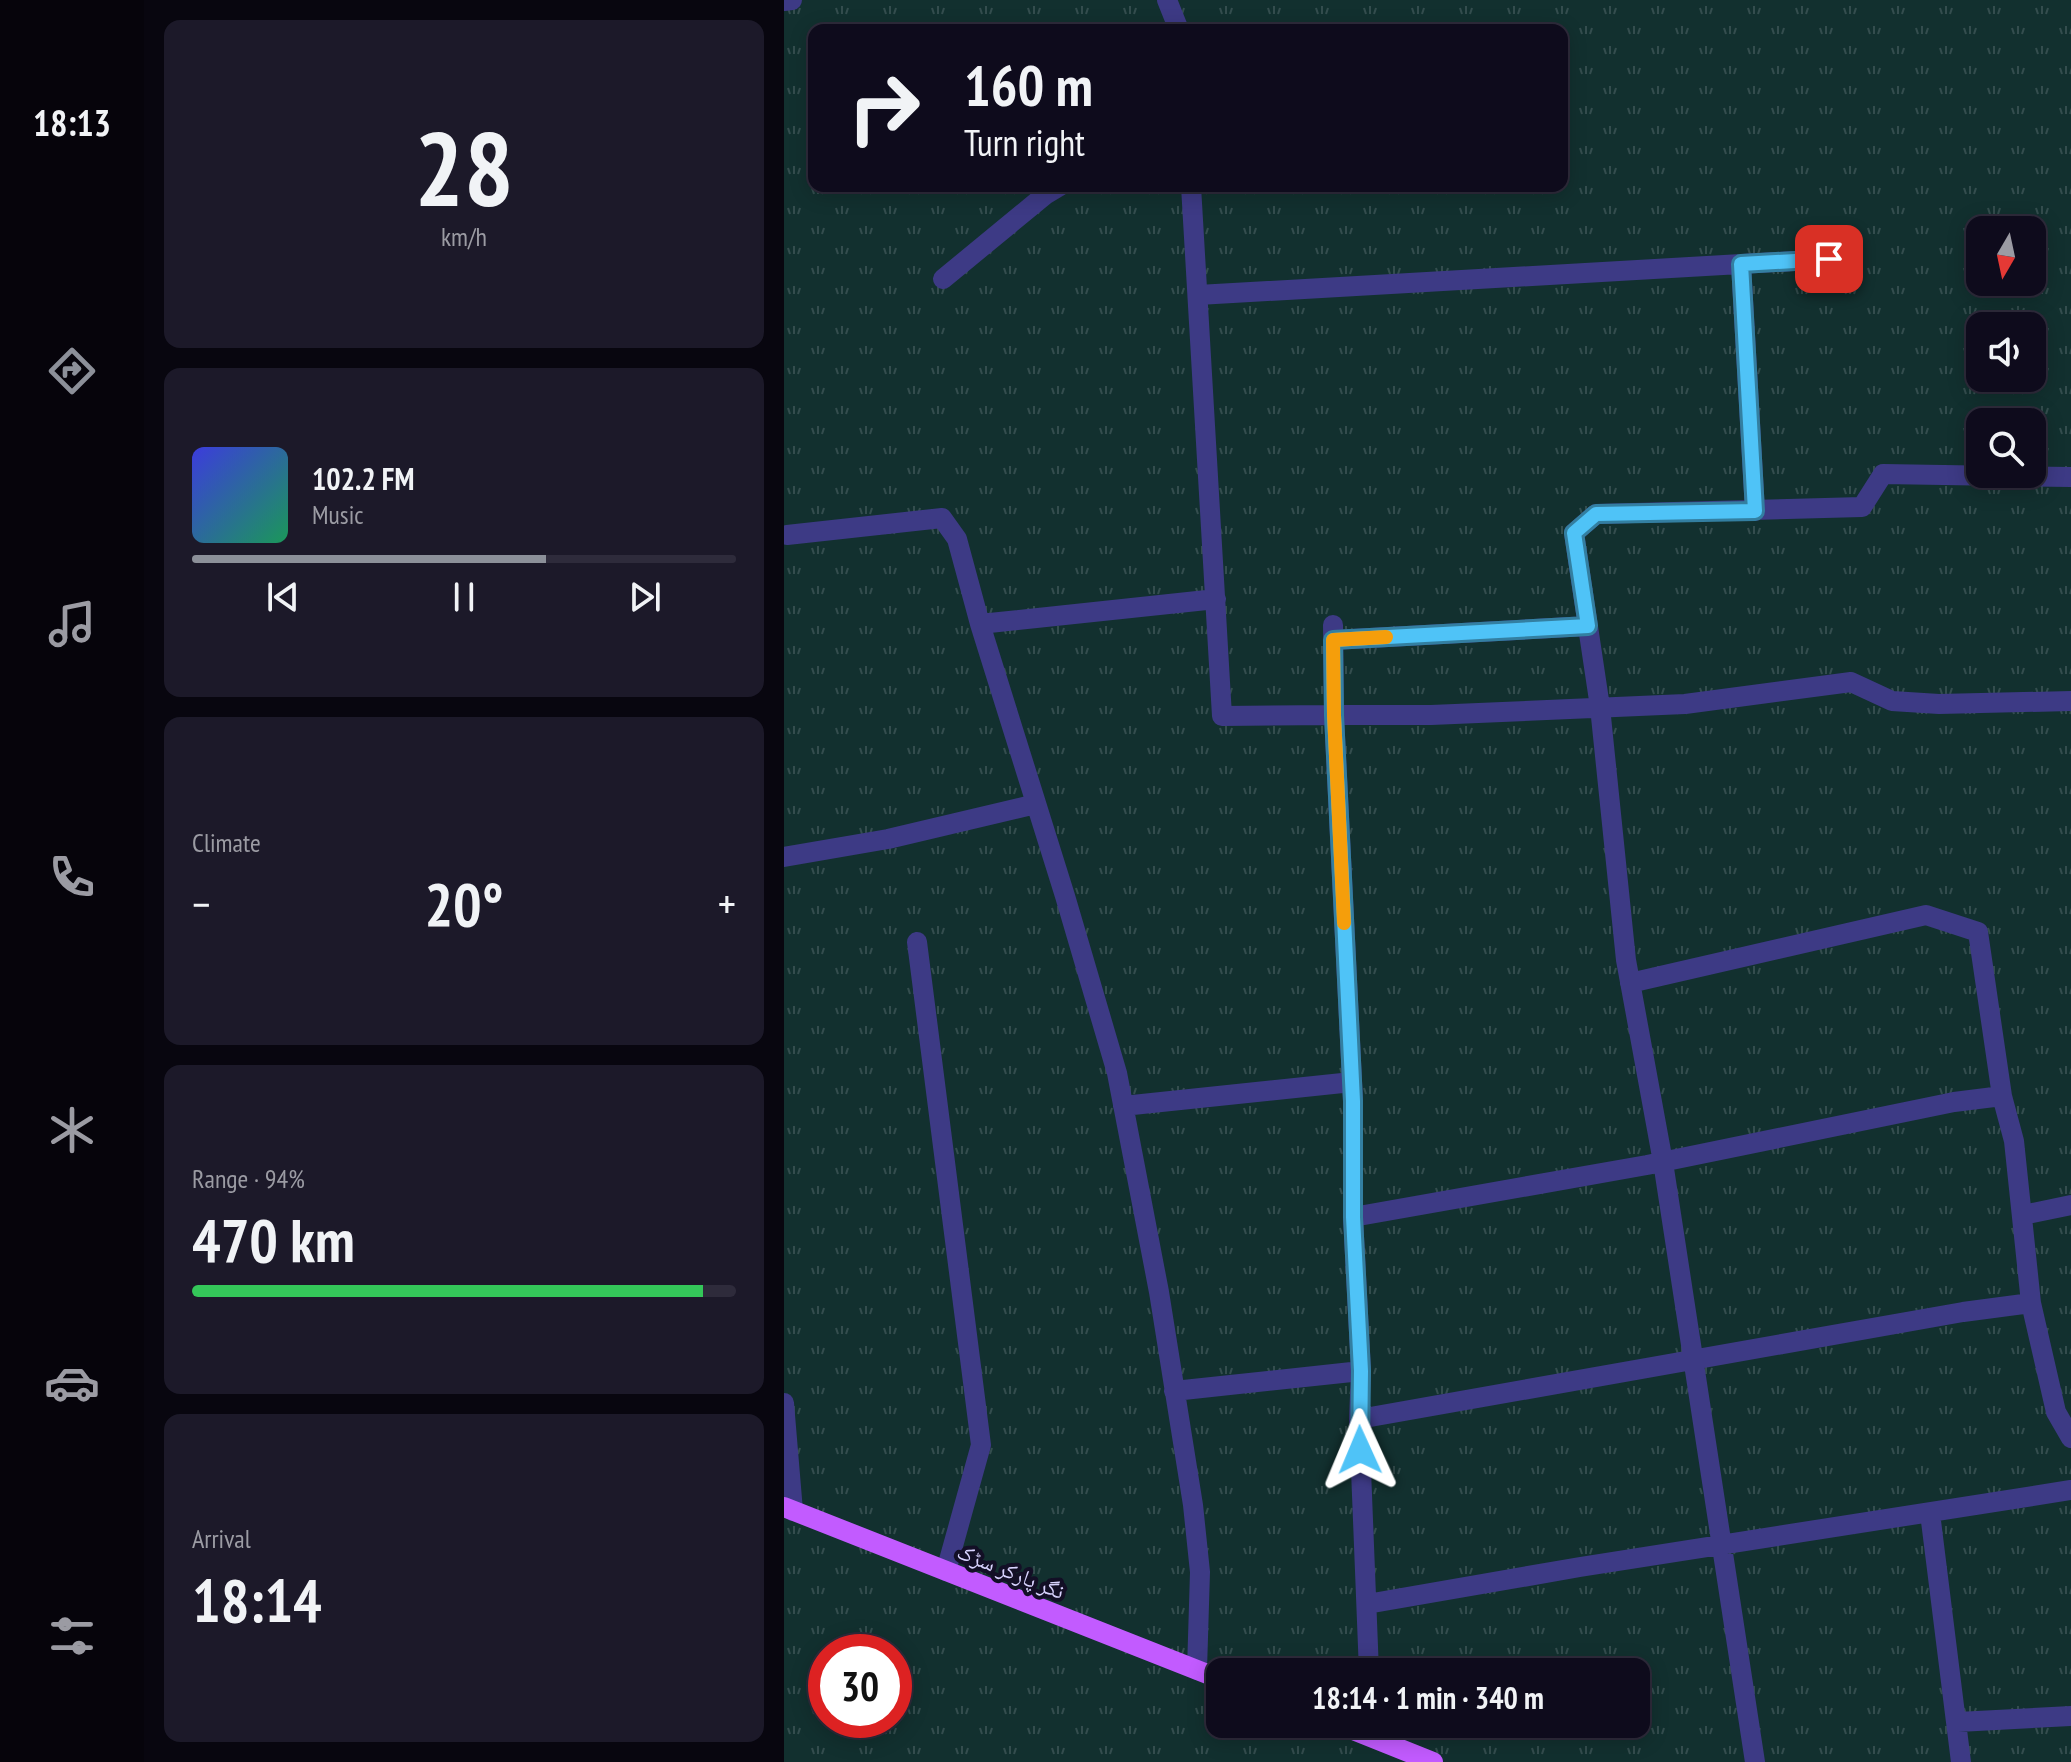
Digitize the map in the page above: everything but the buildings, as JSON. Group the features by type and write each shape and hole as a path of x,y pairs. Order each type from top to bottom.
{"main road":[{"name":"نگر پارکر سڑک","path":"789,1509 1206,1674"},
{"path":"1386,1738 1433,1762"}],"street":[{"path":"784,1 792,0"},
{"path":"1167,0 1177,24"},
{"path":"943,279 1050,192"},
{"path":"1191,192 1222,716 1431,715 1685,704 1851,682 1892,701 1939,704 2071,701"},
{"path":"1198,295 1829,259"},
{"path":"1741,264 1755,511"},
{"path":"1755,1762 1663,1162 1630,983 1600,707 1574,533 1596,514 1862,507 1883,474 2071,477"},
{"path":"787,535 942,518 957,539 1117,1073 1159,1292 1193,1505 1200,1572 1197,1670"},
{"path":"980,624 1216,599"},
{"path":"1369,1658 1359,1419 1361,1371 1353,1217 1352,1082 1334,715 1333,632 1588,626"},
{"path":"784,857 888,839 1036,804"},
{"path":"1630,983 1926,915 1978,932 2002,1096 2014,1141 2031,1303 2071,1438"},
{"path":"917,942 981,1445 946,1571"},
{"path":"1123,1106 1352,1082"},
{"path":"1353,1217 1663,1162 1954,1102 2002,1096"},
{"path":"2023,1215 2071,1205"},
{"path":"1359,1419 1963,1312 2031,1303"},
{"path":"1174,1391 1361,1371"},
{"path":"784,1403 789,1509"},
{"path":"1367,1604 2071,1490"},
{"path":"1930,1513 1961,1762"},
{"path":"1958,1722 2071,1716"}],"green space":[{"path":"784,0 2071,0 2071,1762 784,1762"}],"slow traffic":[{"path":"1344,923 1333,640 1386,637"}],"route":[{"path":"1360,1450 1361,1371 1353,1217 1353,1101 1333,640 1588,626 1574,533 1596,514 1755,511 1741,264 1829,259"}]}
